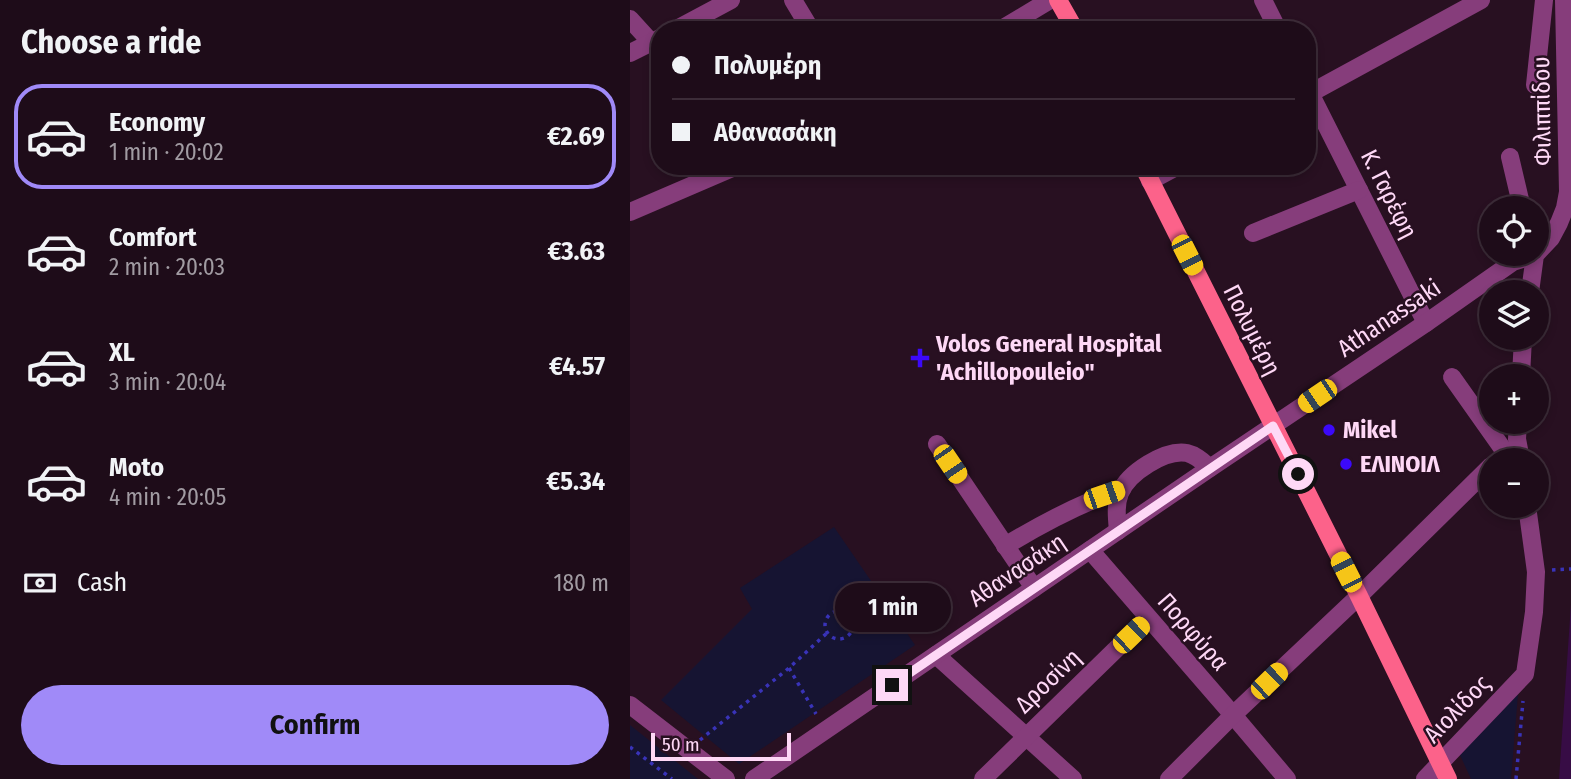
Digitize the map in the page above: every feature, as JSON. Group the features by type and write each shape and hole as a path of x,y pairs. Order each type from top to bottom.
{"main road":[{"path":"1058,0 1070,21"},
{"name":"Πολυμέρη","path":"1148,175 1444,770"}],"street":[{"path":"692,21 732,0"},
{"path":"793,0 806,21"},
{"path":"1015,21 1050,0"},
{"path":"1263,0 1274,21"},
{"path":"1316,88 1481,0"},
{"path":"1535,85 1544,0"},
{"name":"Φιλιππίδου","path":"1549,240 1565,208 1568,192 1564,0"},
{"path":"630,19 651,38"},
{"path":"630,53 651,46"},
{"name":"Κ. Γαρέφη","path":"1316,107 1426,323"},
{"path":"1510,158 1519,196"},
{"path":"630,212 715,175"},
{"path":"1253,233 1359,190"},
{"name":"Athanassaki","path":"1273,426 1507,266"},
{"path":"1452,377 1512,447"},
{"name":"Αθανασάκη","path":"754,779 1273,426"},
{"path":"937,444 1034,588"},
{"path":"1118,531 1116,508 1122,489 1137,472 1171,454 1188,453 1210,468"},
{"path":"1169,779 1479,478"},
{"path":"1005,546 1059,515 1122,489"},
{"path":"1525,674 1534,612 1536,572 1529,518"},
{"name":"Πορφύρα","path":"1090,550 1287,779"},
{"name":"Δροσίνη","path":"983,779 1148,618"},
{"path":"936,655 1073,779"},
{"name":"Αιολίδος","path":"1425,779 1444,770 1525,674"},
{"path":"630,705 726,779"}],"path":[{"path":"850,616 878,591"},
{"path":"841,611 850,616 853,628 848,637 839,640 827,633 825,619 832,613 841,611"},
{"path":"689,751 827,633"},
{"path":"789,668 826,730"},
{"path":"1516,779 1525,674"},
{"path":"630,747 672,779"}],"shaded area":[{"path":"834,527 915,645 739,764 661,700 752,609 740,588"},
{"path":"1571,604 1571,779 1559,779"},
{"path":"1518,694 1511,779 1471,779 1460,755"},
{"path":"630,725 698,779 630,779"}],"place":[{"name":"Volos General Hospital 'Achillopouleio\"","path":"920,358"},
{"name":"Mikel","path":"1329,430"},
{"name":"ΕΛΙΝΟΙΛ","path":"1346,464"}],"route":[{"path":"892,685 1273,426 1298,474"}]}
